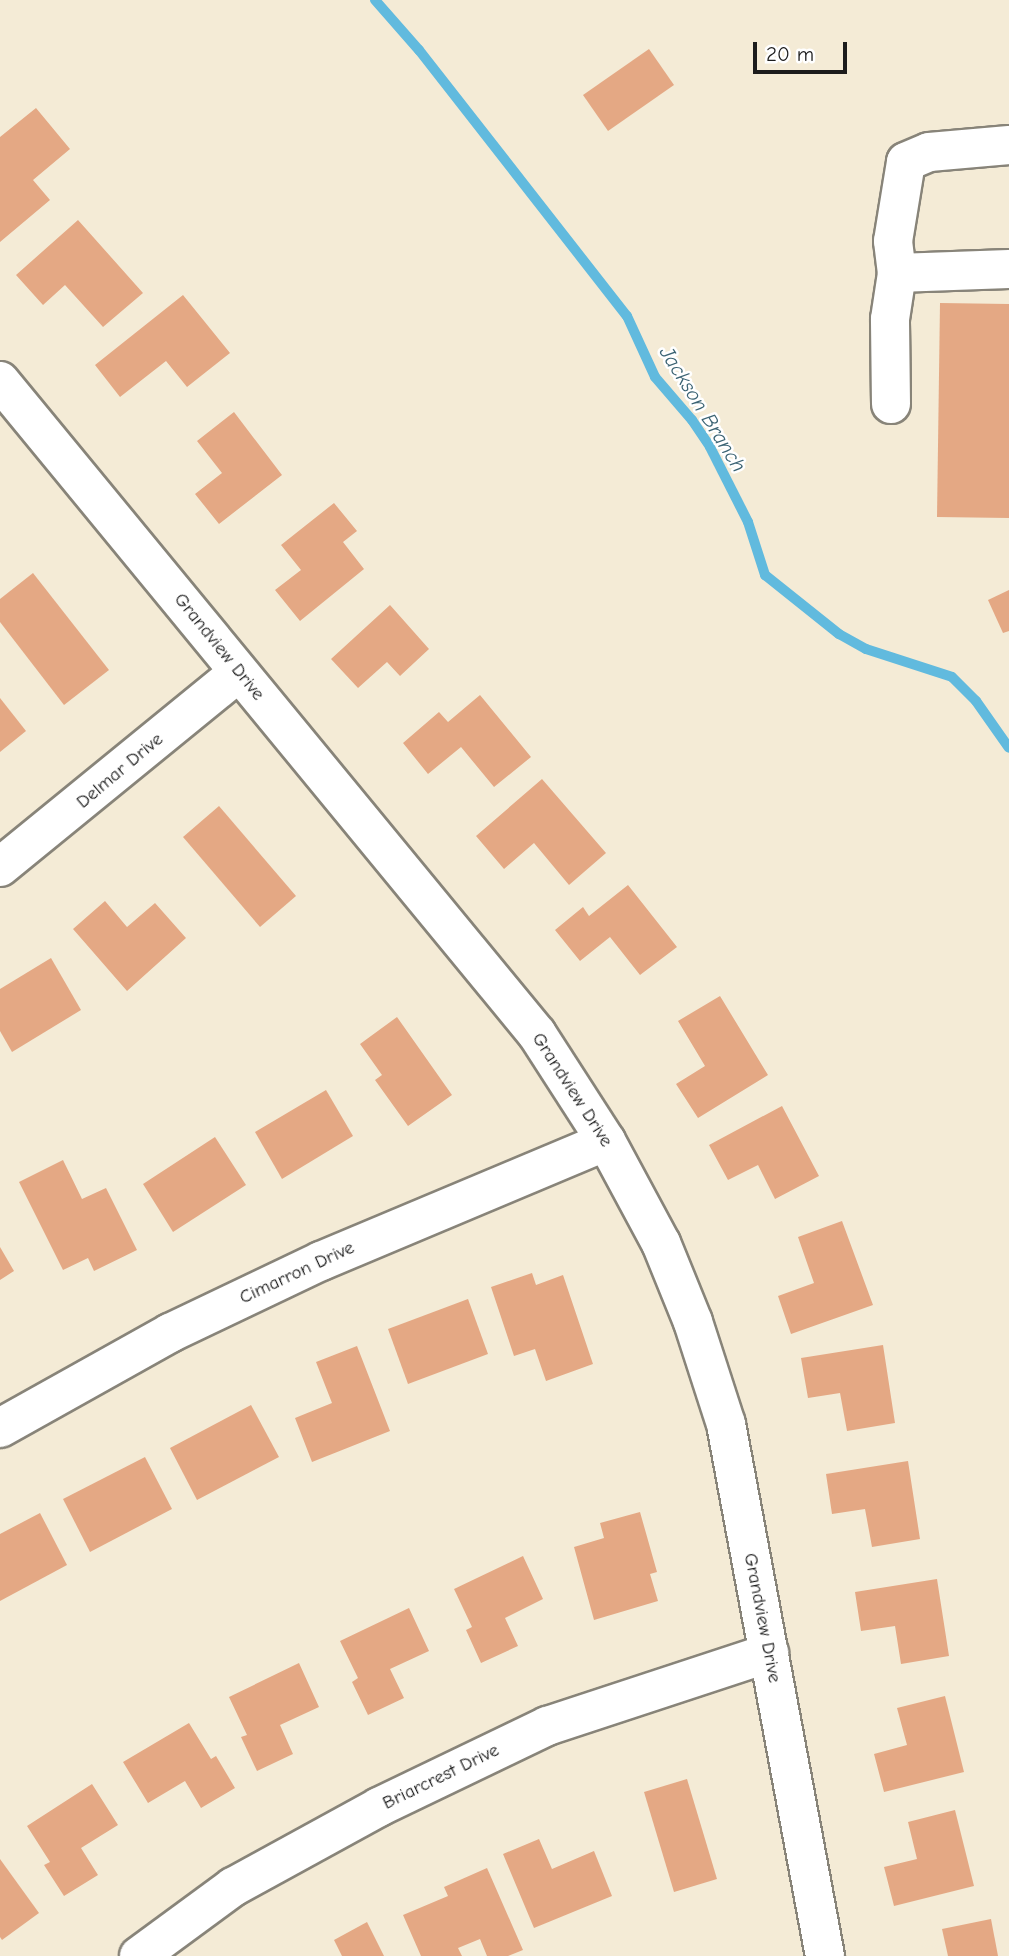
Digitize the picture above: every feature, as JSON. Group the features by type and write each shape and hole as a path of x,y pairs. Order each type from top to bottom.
{"street":[{"path":"891,404 890,319 897,273 893,241 906,162 929,152 1009,145"},
{"path":"897,273 1009,269"},
{"name":"Grandview Drive","path":"0,381 537,1034 606,1141 662,1243 693,1322 726,1424 825,1956"},
{"name":"Delmar Drive","path":"0,867 239,672"},
{"name":"Cimarron Drive","path":"0,1428 170,1333 308,1267 606,1141"},
{"name":"Briarcrest Drive","path":"139,1956 233,1887 415,1789 547,1726 769,1653"}],"building":[{"path":"649,49 674,85 608,131 583,95"},
{"path":"36,108 70,149 33,180 50,200 0,242 0,137"},
{"path":"78,220 143,293 103,327 65,285 43,305 16,275"},
{"path":"183,295 230,353 187,387 166,361 120,397 95,365"},
{"path":"940,303 1009,304 1009,518 937,517"},
{"path":"234,412 282,475 219,524 195,494 222,473 197,441"},
{"path":"334,503 357,531 343,542 364,569 300,621 275,590 301,570 281,545"},
{"path":"33,573 109,670 64,705 0,622 0,599"},
{"path":"1009,590 1009,631 1003,633 988,600"},
{"path":"390,605 429,649 400,676 387,662 358,688 331,659"},
{"path":"480,695 531,757 494,787 461,747 428,774 403,743 439,712 448,722"},
{"path":"0,698 26,731 0,752"},
{"path":"542,779 606,853 569,885 534,843 504,869 476,836"},
{"path":"219,806 296,896 260,927 183,837"},
{"path":"628,885 677,947 640,975 610,937 580,961 555,930 583,907 589,916"},
{"path":"105,901 127,927 155,903 186,938 127,991 73,929"},
{"path":"51,958 81,1010 12,1052 0,1031 0,989"},
{"path":"720,996 768,1075 698,1118 676,1084 705,1066 678,1021"},
{"path":"397,1017 452,1095 408,1126 375,1080 382,1075 360,1044"},
{"path":"326,1090 353,1136 282,1179 255,1132"},
{"path":"782,1106 819,1176 775,1199 758,1165 728,1180 709,1145"},
{"path":"215,1137 246,1185 173,1232 143,1184"},
{"path":"63,1160 82,1199 106,1188 137,1250 94,1271 88,1258 63,1270 19,1182"},
{"path":"842,1221 873,1305 791,1334 778,1296 814,1283 798,1237"},
{"path":"0,1247 14,1271 0,1280"},
{"path":"532,1273 536,1285 563,1275 593,1364 546,1381 535,1349 514,1356 491,1287"},
{"path":"468,1299 488,1354 408,1384 388,1329"},
{"path":"883,1345 895,1423 847,1431 840,1393 808,1398 801,1358"},
{"path":"357,1346 390,1431 312,1462 295,1418 332,1403 316,1362"},
{"path":"251,1405 279,1457 197,1500 170,1448"},
{"path":"145,1457 172,1509 90,1552 63,1499"},
{"path":"908,1461 920,1539 872,1547 865,1509 832,1514 826,1474"},
{"path":"640,1512 657,1572 650,1574 658,1601 594,1620 574,1547 604,1538 600,1523"},
{"path":"40,1513 67,1565 0,1601 0,1534"},
{"path":"523,1556 543,1599 505,1618 518,1646 481,1663 466,1630 472,1627 454,1589"},
{"path":"937,1579 949,1656 901,1664 895,1626 861,1631 855,1592"},
{"path":"409,1608 429,1651 390,1669 404,1698 368,1715 352,1682 358,1678 340,1641"},
{"path":"299,1663 319,1707 280,1725 293,1754 257,1771 241,1737 247,1735 229,1697"},
{"path":"945,1696 964,1772 884,1792 874,1754 907,1745 897,1708"},
{"path":"189,1723 211,1759 216,1756 235,1788 201,1808 185,1781 148,1803 123,1762"},
{"path":"687,1779 717,1879 674,1892 644,1792"},
{"path":"92,1784 118,1825 81,1848 98,1875 64,1896 44,1865 50,1862 27,1826"},
{"path":"955,1810 974,1886 894,1906 884,1867 917,1859 908,1822"},
{"path":"539,1839 552,1869 594,1851 612,1896 534,1928 503,1854"},
{"path":"0,1859 39,1913 2,1940 0,1937"},
{"path":"487,1868 523,1950 508,1956 487,1956 480,1939 458,1948 462,1956 421,1956 403,1915 448,1896 444,1887"},
{"path":"991,1919 998,1956 948,1956 942,1929"},
{"path":"367,1922 384,1956 342,1956 334,1940"}],"waterway":[{"name":"Jackson Branch","path":"375,0 419,50 627,316 655,377 692,420 710,447 748,522 765,575 839,634 866,649 952,677 976,701 1009,748"}]}
